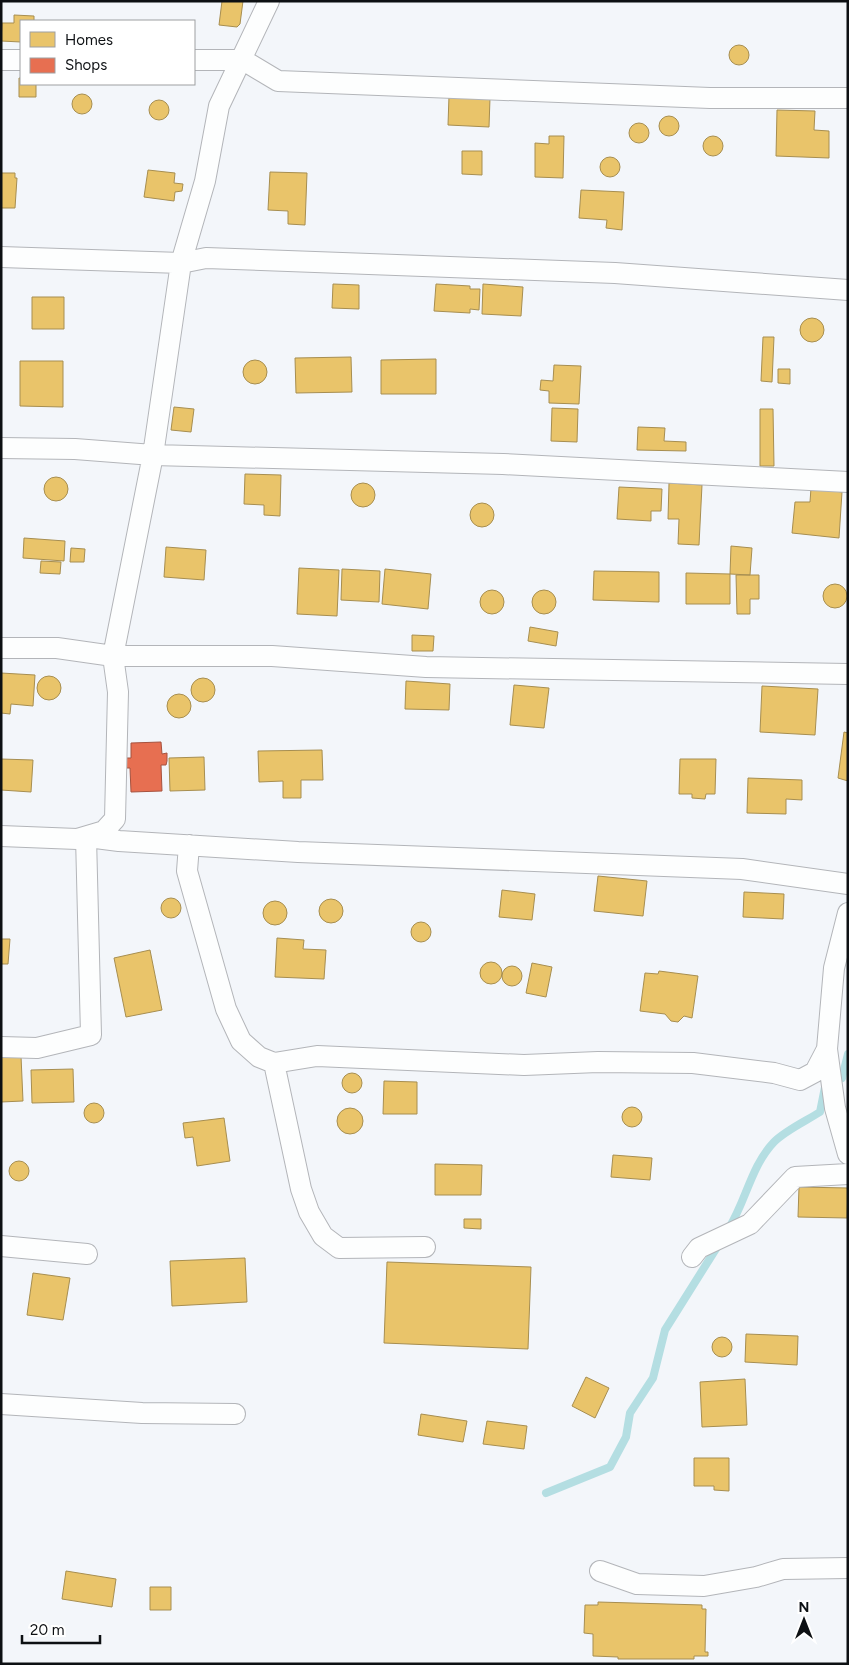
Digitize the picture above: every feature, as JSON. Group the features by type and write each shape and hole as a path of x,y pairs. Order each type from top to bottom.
{"street":[{"path":"1,836 77,839 104,831 115,819 118,692 113,656 152,455 181,263 205,181 219,106 243,60 269,1"},
{"path":"1,60 20,60"},
{"path":"195,60 243,60 278,81 710,98 848,98"},
{"path":"1,257 181,263 206,258 615,273 848,290"},
{"path":"1,448 75,448 152,455 503,464 848,482"},
{"path":"1,648 57,648 113,656 272,656 426,667 848,674"},
{"path":"86,837 298,852 742,869 848,884"},
{"path":"1,1047 37,1048 91,1035 86,837"},
{"path":"189,845 187,871 226,1009 241,1041 259,1057 274,1063 317,1056 524,1065 598,1062 693,1063 774,1073 800,1080 815,1072 827,1049"},
{"path":"848,913 834,968 827,1049 834,1108 848,1154"},
{"path":"274,1063 301,1189 309,1212 323,1236 339,1248 425,1247"},
{"path":"692,1257 699,1248 750,1224 795,1177 848,1174"},
{"path":"1,1246 87,1254"},
{"path":"1,1404 142,1413 234,1414"},
{"path":"600,1571 637,1584 704,1586 756,1577 784,1569 848,1568"}],"building: Homes":[{"path":"222,1 243,1 240,24 237,27 219,25"},
{"path":"14,15 34,16 34,20 20,20 20,42 1,41 2,23 14,23"},
{"path":"739,45 746,48 749,55 746,62 739,65 732,62 729,55 732,48"},
{"path":"19,78 20,85 36,85 36,97 19,97"},
{"path":"82,94 89,97 92,104 89,111 82,114 75,111 72,104 75,97"},
{"path":"449,96 490,98 489,127 448,125"},
{"path":"159,100 166,103 169,110 166,117 159,120 152,117 149,110 152,103"},
{"path":"777,110 815,111 814,130 829,131 829,158 776,156"},
{"path":"669,116 676,119 679,126 676,133 669,136 662,133 659,126 662,119"},
{"path":"639,123 646,126 649,133 646,140 639,143 632,140 629,133 632,126"},
{"path":"549,136 564,136 563,178 535,177 535,143 549,144"},
{"path":"713,136 720,139 723,146 720,153 713,156 706,153 703,146 706,139"},
{"path":"462,151 482,151 482,175 462,174"},
{"path":"610,157 617,160 620,167 617,174 610,177 603,174 600,167 603,160"},
{"path":"148,170 175,173 174,183 183,184 182,191 175,192 174,201 144,197"},
{"path":"270,172 307,173 305,225 288,224 288,211 268,210"},
{"path":"1,173 15,173 15,178 17,178 15,208 1,208"},
{"path":"581,190 624,192 622,230 606,228 607,220 579,218"},
{"path":"333,284 359,285 359,309 332,308"},
{"path":"436,284 470,286 470,289 480,289 479,310 470,309 470,313 434,311"},
{"path":"483,284 523,287 521,316 482,314"},
{"path":"32,297 64,297 64,329 32,329"},
{"path":"812,318 820,322 824,330 820,338 812,342 804,338 800,330 804,322"},
{"path":"763,337 774,337 772,382 761,381"},
{"path":"351,357 352,392 296,393 295,358"},
{"path":"436,359 436,394 381,394 381,360"},
{"path":"255,360 263,364 267,372 263,380 255,384 247,380 243,372 247,364"},
{"path":"20,361 63,361 63,407 20,406"},
{"path":"554,365 581,366 579,404 549,403 549,391 540,390 541,380 553,381"},
{"path":"778,369 790,369 790,384 778,383"},
{"path":"174,407 194,409 191,432 171,430"},
{"path":"552,408 578,409 577,442 551,441"},
{"path":"760,409 773,409 774,466 760,466"},
{"path":"638,427 665,428 664,441 686,442 686,451 637,450"},
{"path":"245,474 281,475 280,516 264,515 264,505 244,504"},
{"path":"56,477 64,481 68,489 64,497 56,501 48,497 44,489 48,481"},
{"path":"363,483 371,487 375,495 371,503 363,507 355,503 351,495 355,487"},
{"path":"669,483 702,485 699,545 678,544 679,519 668,519"},
{"path":"619,487 662,489 661,511 651,511 651,521 617,519"},
{"path":"811,488 842,492 839,538 792,533 795,502 810,502"},
{"path":"482,503 490,507 494,515 490,523 482,527 474,523 470,515 474,507"},
{"path":"24,538 65,541 64,561 23,558"},
{"path":"731,546 752,548 750,575 730,574"},
{"path":"166,547 206,550 204,580 164,577"},
{"path":"71,548 85,549 84,562 70,562"},
{"path":"41,561 61,562 60,574 40,573"},
{"path":"299,568 339,570 337,616 297,614"},
{"path":"342,569 380,571 379,602 341,600"},
{"path":"385,569 431,574 428,609 382,604"},
{"path":"594,571 659,572 659,602 593,600"},
{"path":"686,573 730,574 730,604 686,604"},
{"path":"736,575 759,575 759,599 750,599 750,614 737,614"},
{"path":"835,584 843,588 847,596 843,604 835,608 827,604 823,596 827,588"},
{"path":"492,590 500,594 504,602 500,610 492,614 484,610 480,602 484,594"},
{"path":"544,590 552,594 556,602 552,610 544,614 536,610 532,602 536,594"},
{"path":"530,627 558,632 556,646 528,641"},
{"path":"412,635 434,636 433,651 412,651"},
{"path":"1,673 35,675 33,706 11,704 10,714 1,713"},
{"path":"49,676 57,680 61,688 57,696 49,700 41,696 37,688 41,680"},
{"path":"203,678 211,682 215,690 211,698 203,702 195,698 191,690 195,682"},
{"path":"406,681 450,684 449,710 405,709"},
{"path":"514,685 549,688 544,728 510,725"},
{"path":"762,686 818,689 815,735 760,732"},
{"path":"179,694 187,698 191,706 187,714 179,718 171,714 167,706 171,698"},
{"path":"844,732 848,733 848,781 838,778"},
{"path":"322,750 323,780 301,780 301,798 283,798 283,781 259,782 258,751"},
{"path":"204,757 205,790 170,791 169,758"},
{"path":"1,759 33,760 31,792 1,790"},
{"path":"680,759 716,759 715,794 706,794 705,799 692,798 692,794 679,794"},
{"path":"748,778 802,780 802,800 786,799 786,814 747,813"},
{"path":"598,876 647,881 643,916 594,911"},
{"path":"502,890 535,894 532,920 499,917"},
{"path":"744,892 784,894 783,919 743,917"},
{"path":"171,898 178,901 181,908 178,915 171,918 164,915 161,908 164,901"},
{"path":"331,899 339,903 343,911 339,919 331,923 323,919 319,911 323,903"},
{"path":"275,901 283,905 287,913 283,921 275,925 267,921 263,913 267,905"},
{"path":"421,922 428,925 431,932 428,939 421,942 414,939 411,932 414,925"},
{"path":"277,938 304,940 303,949 326,950 324,979 275,977"},
{"path":"1,939 10,939 8,964 1,964"},
{"path":"150,950 162,1010 126,1017 114,958"},
{"path":"491,962 499,965 502,973 499,981 491,984 483,981 480,973 483,965"},
{"path":"532,963 552,967 546,997 526,993"},
{"path":"512,966 519,969 522,976 519,983 512,986 505,983 502,976 505,969"},
{"path":"659,971 698,976 692,1018 684,1016 678,1022 671,1021 665,1014 640,1011 645,973 658,974"},
{"path":"21,1056 23,1101 1,1102 1,1057"},
{"path":"73,1069 74,1102 32,1103 31,1070"},
{"path":"352,1073 359,1076 362,1083 359,1090 352,1093 345,1090 342,1083 345,1076"},
{"path":"384,1081 417,1082 417,1114 383,1114"},
{"path":"94,1103 101,1106 104,1113 101,1120 94,1123 87,1120 84,1113 87,1106"},
{"path":"632,1107 639,1110 642,1117 639,1124 632,1127 625,1124 622,1117 625,1110"},
{"path":"350,1108 359,1112 363,1121 359,1130 350,1134 341,1130 337,1121 341,1112"},
{"path":"224,1118 230,1161 197,1166 193,1137 185,1138 183,1123"},
{"path":"613,1155 652,1158 650,1180 611,1177"},
{"path":"19,1161 26,1164 29,1171 26,1178 19,1181 12,1178 9,1171 12,1164"},
{"path":"435,1164 482,1165 481,1195 435,1195"},
{"path":"799,1187 848,1188 847,1218 798,1217"},
{"path":"464,1219 481,1219 481,1229 464,1228"},
{"path":"245,1258 247,1302 172,1306 170,1261"},
{"path":"387,1262 531,1267 528,1349 384,1343"},
{"path":"33,1273 70,1278 63,1320 27,1315"},
{"path":"746,1334 798,1336 797,1365 745,1362"},
{"path":"722,1337 729,1340 732,1347 729,1354 722,1357 715,1354 712,1347 715,1340"},
{"path":"586,1377 609,1388 595,1418 572,1406"},
{"path":"745,1379 747,1425 702,1427 700,1382"},
{"path":"421,1414 467,1421 463,1442 418,1435"},
{"path":"487,1421 527,1426 524,1449 483,1444"},
{"path":"694,1458 729,1458 729,1491 714,1490 714,1486 694,1486"},
{"path":"66,1571 116,1579 112,1607 62,1599"},
{"path":"150,1587 171,1587 171,1610 150,1610"},
{"path":"598,1602 702,1605 702,1609 706,1609 705,1652 708,1652 708,1656 694,1656 694,1659 618,1659 618,1657 593,1656 593,1634 584,1633 585,1605 598,1605"}],"building: Shops":[{"path":"161,742 162,754 167,753 166,765 161,765 162,791 131,792 130,768 122,768 122,758 131,758 131,743"}],"waterway":[{"path":"833,1073 842,1078 848,1054"},
{"path":"729,1228 766,1151 784,1134 820,1112 825,1087"},
{"path":"546,1493 610,1467 626,1437 630,1413 653,1378 665,1330 719,1244"}]}
